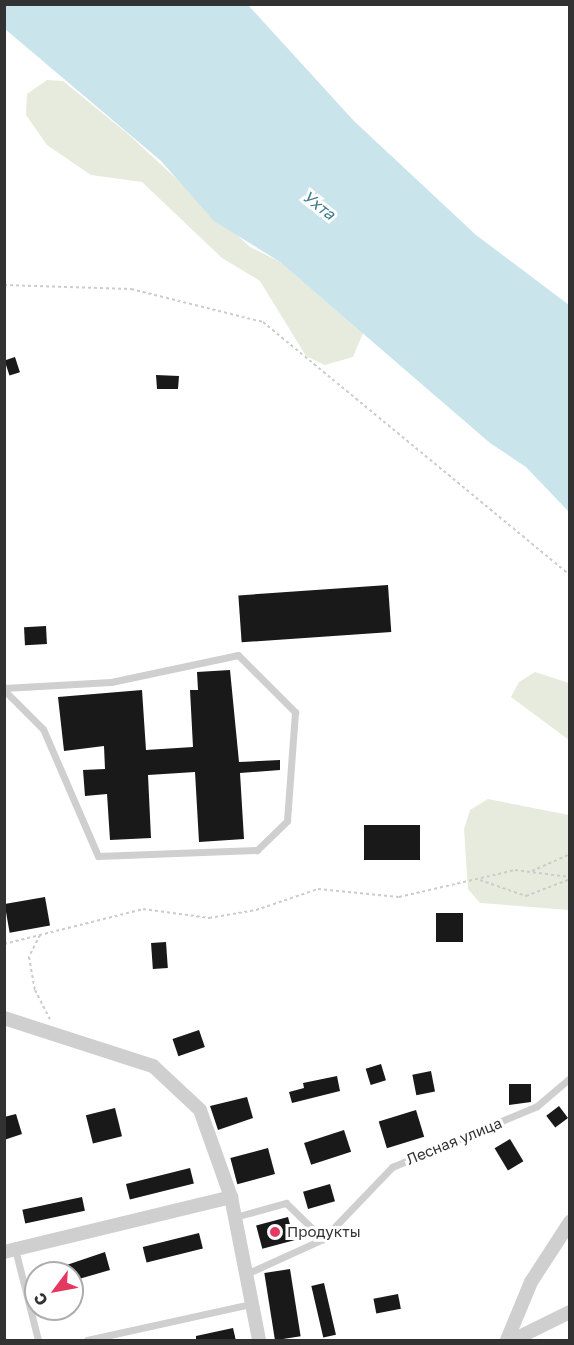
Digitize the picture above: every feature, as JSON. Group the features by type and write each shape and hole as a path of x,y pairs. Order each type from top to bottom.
{"street":[{"path":"4,1018 153,1066 200,1110 231,1197 258,1341"},
{"path":"10,1251 231,1197"},
{"path":"507,1341 531,1282 570,1222"},
{"path":"513,1341 570,1312"}],"lane":[{"path":"238,655 295,712 287,822 257,850 98,856 43,729 4,689 111,682 238,655"},
{"name":"Лесная улица","path":"246,1274 323,1239 392,1167 537,1106 570,1078"},
{"path":"235,1217 286,1203 323,1239"},
{"path":"10,1251 38,1341"},
{"path":"87,1341 251,1304"}],"path":[{"path":"4,285 131,289 262,322 570,575"},
{"path":"4,944 143,909 209,918 256,910 318,889 399,897 478,879 531,871 570,854"},
{"path":"531,871 570,878"},
{"path":"478,879 526,896 570,878"},
{"path":"40,935 29,957 35,990 51,1022"}],"shaded area":[{"path":"47,80 63,81 128,134 250,247 280,262 363,333 353,357 325,365 306,356 260,281 222,258 142,182 91,175 47,145 26,115 27,94"},
{"path":"535,672 569,683 569,740 511,697 519,682"},
{"path":"488,799 569,815 569,910 480,903 468,889 464,829 470,810"}],"water":[{"name":"Ухта","path":"5,5 248,5 354,121 476,235 569,305 569,512 526,467 490,443 280,262 214,221 161,161 5,29"}],"building":[{"path":"15,357 20,372 9,376 5,360"},
{"path":"156,375 179,376 178,389 157,389"},
{"path":"388,585 391,632 242,642 238,595"},
{"path":"46,626 47,644 25,645 24,627"},
{"path":"230,670 239,762 280,760 280,770 240,773 244,839 199,842 195,772 148,775 151,838 110,840 107,794 85,796 83,770 105,769 104,746 64,751 58,697 142,690 146,750 193,747 190,690 198,690 197,672"},
{"path":"364,825 420,825 420,860 364,860"},
{"path":"45,897 50,926 10,933 5,904"},
{"path":"436,913 463,913 463,942 436,942"},
{"path":"166,942 168,968 153,969 151,943"},
{"path":"199,1030 205,1047 178,1056 173,1039"},
{"path":"381,1064 386,1080 371,1085 366,1069"},
{"path":"431,1071 435,1092 416,1095 412,1075"},
{"path":"337,1076 340,1091 292,1103 289,1092 304,1088 303,1083"},
{"path":"509,1084 531,1084 531,1102 509,1105"},
{"path":"247,1097 253,1118 218,1130 210,1106"},
{"path":"559,1106 568,1118 555,1128 546,1116"},
{"path":"115,1108 122,1136 93,1143 86,1115"},
{"path":"416,1110 424,1137 387,1148 379,1121"},
{"path":"16,1114 22,1134 4,1140 4,1117"},
{"path":"344,1130 351,1152 311,1165 304,1143"},
{"path":"510,1139 523,1161 508,1171 495,1148"},
{"path":"268,1148 275,1174 237,1184 230,1158"},
{"path":"190,1168 194,1184 130,1199 126,1184"},
{"path":"330,1184 335,1201 308,1209 303,1192"},
{"path":"82,1197 85,1211 25,1223 22,1210"},
{"name":"Продукты","path":"288,1217 294,1240 262,1249 256,1226"},
{"path":"199,1233 203,1249 147,1263 143,1247"},
{"path":"105,1252 110,1270 84,1278 84,1261 78,1261"},
{"path":"290,1269 301,1336 275,1340 264,1273"},
{"path":"324,1283 336,1335 323,1338 311,1286"},
{"path":"398,1294 401,1309 376,1313 373,1299"},
{"path":"233,1328 236,1341 196,1341 196,1336"}],"place":[{"name":"Продукты","path":"275,1232"}]}
